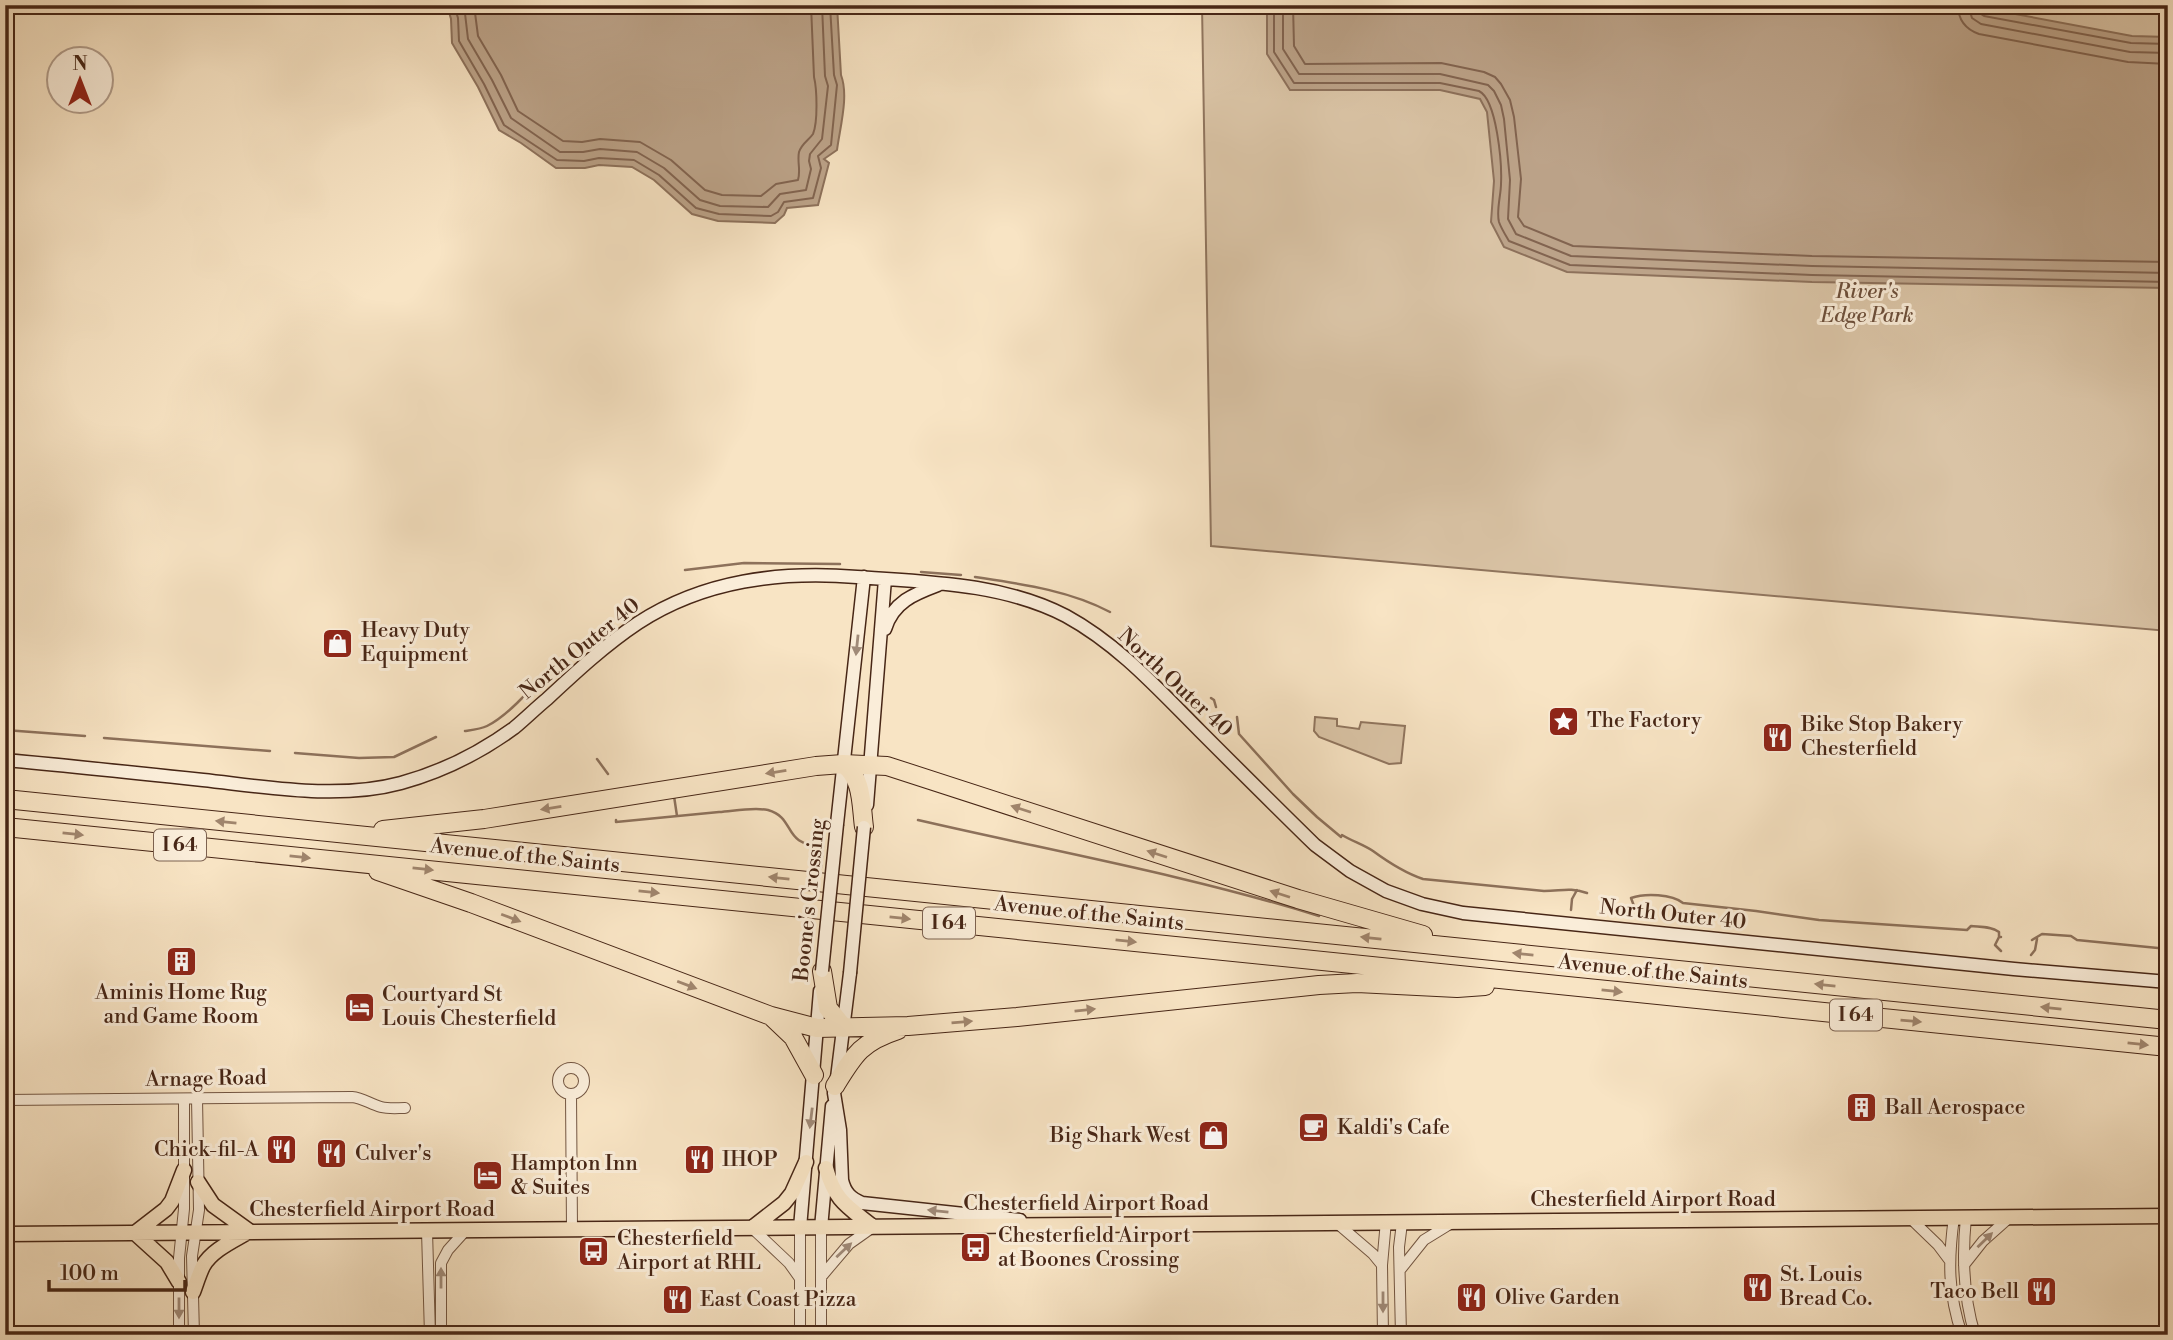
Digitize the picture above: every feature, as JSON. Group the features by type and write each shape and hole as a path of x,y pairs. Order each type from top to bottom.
{"highway":[{"path":"843,764 855,774 858,782 864,827"},
{"path":"342,834 484,819 817,766 887,766 1298,899 1463,948"},
{"name":"Avenue of the Saints","path":"5,799 2168,1020"},
{"name":"Avenue of the Saints","path":"5,827 2168,1047"},
{"path":"355,862 807,1027 908,1026 1357,983 1457,988 1544,984"},
{"path":"822,971 828,1009 844,1028"},
{"path":"771,1016 793,1037 814,1075"},
{"path":"835,1089 854,1056 865,1045 879,1036 908,1026"}],"main road":[{"path":"752,1228 784,1203 792,1193 806,1162"},
{"path":"826,1168 832,1188 841,1201 873,1227"},
{"path":"179,1282 167,1262 135,1233 172,1201 184,1170"},
{"path":"193,1293 202,1267 209,1258 249,1231 213,1205 198,1182"},
{"name":"Chesterfield Airport Road","path":"5,1234 2168,1216"}],"street":[{"name":"North Outer 40","path":"5,760 279,788 360,790 400,783 457,761 487,745 515,727 637,624 672,604 722,586 751,579 821,574 967,586 1004,594 1065,616 1091,633 1148,677 1315,845 1350,871 1386,891 1422,904 1463,913 1585,926 2168,982"},
{"name":"Boone's Crossing","path":"800,1228 822,971 864,577"},
{"path":"821,1335 821,1228 826,1168 850,973 884,579"},
{"path":"880,646 888,619 901,602 941,584"},
{"path":"835,1089 842,1180 844,1188 853,1198 862,1203 1055,1224"},
{"path":"571,1094 572,1230"},
{"name":"Arnage Road","path":"5,1100 352,1097 362,1098 380,1107 405,1108"},
{"path":"179,1335 179,1282 189,1233 199,1210 197,1098"},
{"path":"184,1099 184,1209 192,1256 194,1335"},
{"path":"1960,1217 1950,1261 1951,1298 1962,1335"},
{"path":"1960,1217 1965,1296 1975,1335"},
{"path":"1964,1266 1983,1241 2010,1217"},
{"path":"1910,1218 1938,1245 1950,1261"},
{"path":"1382,1335 1382,1265 1386,1222"},
{"path":"1401,1335 1399,1247 1402,1223"},
{"path":"1399,1270 1424,1240 1452,1223"},
{"path":"1338,1224 1382,1265"},
{"path":"820,1277 849,1244 873,1227"},
{"path":"752,1228 789,1263 799,1277"},
{"path":"800,1228 800,1335"},
{"path":"441,1335 441,1263 448,1250 466,1230"},
{"path":"427,1231 430,1335"}],"green space":[{"name":"River's Edge Park","path":"1202,5 2168,5 2168,631 1211,546"},
{"path":"1315,717 1337,719 1337,726 1359,729 1361,722 1405,726 1401,763 1389,764 1319,737 1314,731"}],"water":[{"path":"447,5 837,5 844,92 843,112 837,150 824,159 829,163 818,205 787,208 775,223 718,221 692,214 654,180 632,167 599,165 556,168 499,130 452,43 451,19"},
{"path":"1267,5 1967,5 2132,36 2168,37 2168,288 1812,282 1567,272 1504,247 1491,222 1494,181 1487,112 1480,99 1440,90 1290,90 1267,54"}],"waterway":[{"path":"685,570 744,563 840,564"},
{"path":"921,572 961,575"},
{"path":"975,577 1061,593 1110,612"},
{"path":"465,731 485,727 494,722 525,696 542,674"},
{"path":"1211,698 1216,707"},
{"path":"1237,717 1239,734 1317,817 1341,837 1342,835 1366,847 1403,870 1423,879 1587,893"},
{"path":"5,730 85,736"},
{"path":"295,753 359,758 394,757 436,737"},
{"path":"104,738 270,751"},
{"path":"597,759 608,774"},
{"path":"674,796 677,816"},
{"path":"616,820 750,809 768,810 783,819 801,842 823,846 821,868 815,868"},
{"path":"918,820 1169,876 1319,916"},
{"path":"1571,910 1572,899 1577,890"},
{"path":"1627,916 1634,906 1631,898 1658,895 1683,903 1819,920 1967,930 1971,926 1985,927 1999,932 2001,937"},
{"path":"2032,940 2042,934 2168,949"},
{"path":"1999,937 1995,945 2001,951"},
{"path":"2031,955 2037,939"}],"place":[{"name":"Heavy Duty Equipment","path":"338,643"},
{"name":"The Factory","path":"1564,721"},
{"name":"Bike Stop Bakery Chesterfield","path":"1778,737"},
{"name":"Aminis Home Rug and Game Room","path":"181,961"},
{"name":"Courtyard St Louis Chesterfield","path":"359,1007"},
{"name":"Ball Aerospace","path":"1862,1108"},
{"name":"Kaldi's Cafe","path":"1314,1128"},
{"name":"Big Shark West","path":"1214,1136"},
{"name":"Chick-fil-A","path":"282,1150"},
{"name":"Culver's","path":"332,1154"},
{"name":"IHOP","path":"699,1160"},
{"name":"Hampton Inn & Suites","path":"488,1176"},
{"name":"Chesterfield Airport at Boones Crossing","path":"975,1248"},
{"name":"Chesterfield Airport at RHL","path":"594,1251"},
{"name":"St. Louis Bread Co.","path":"1757,1287"},
{"name":"Taco Bell","path":"2042,1292"},
{"name":"Olive Garden","path":"1472,1298"},
{"name":"East Coast Pizza","path":"677,1300"}]}
